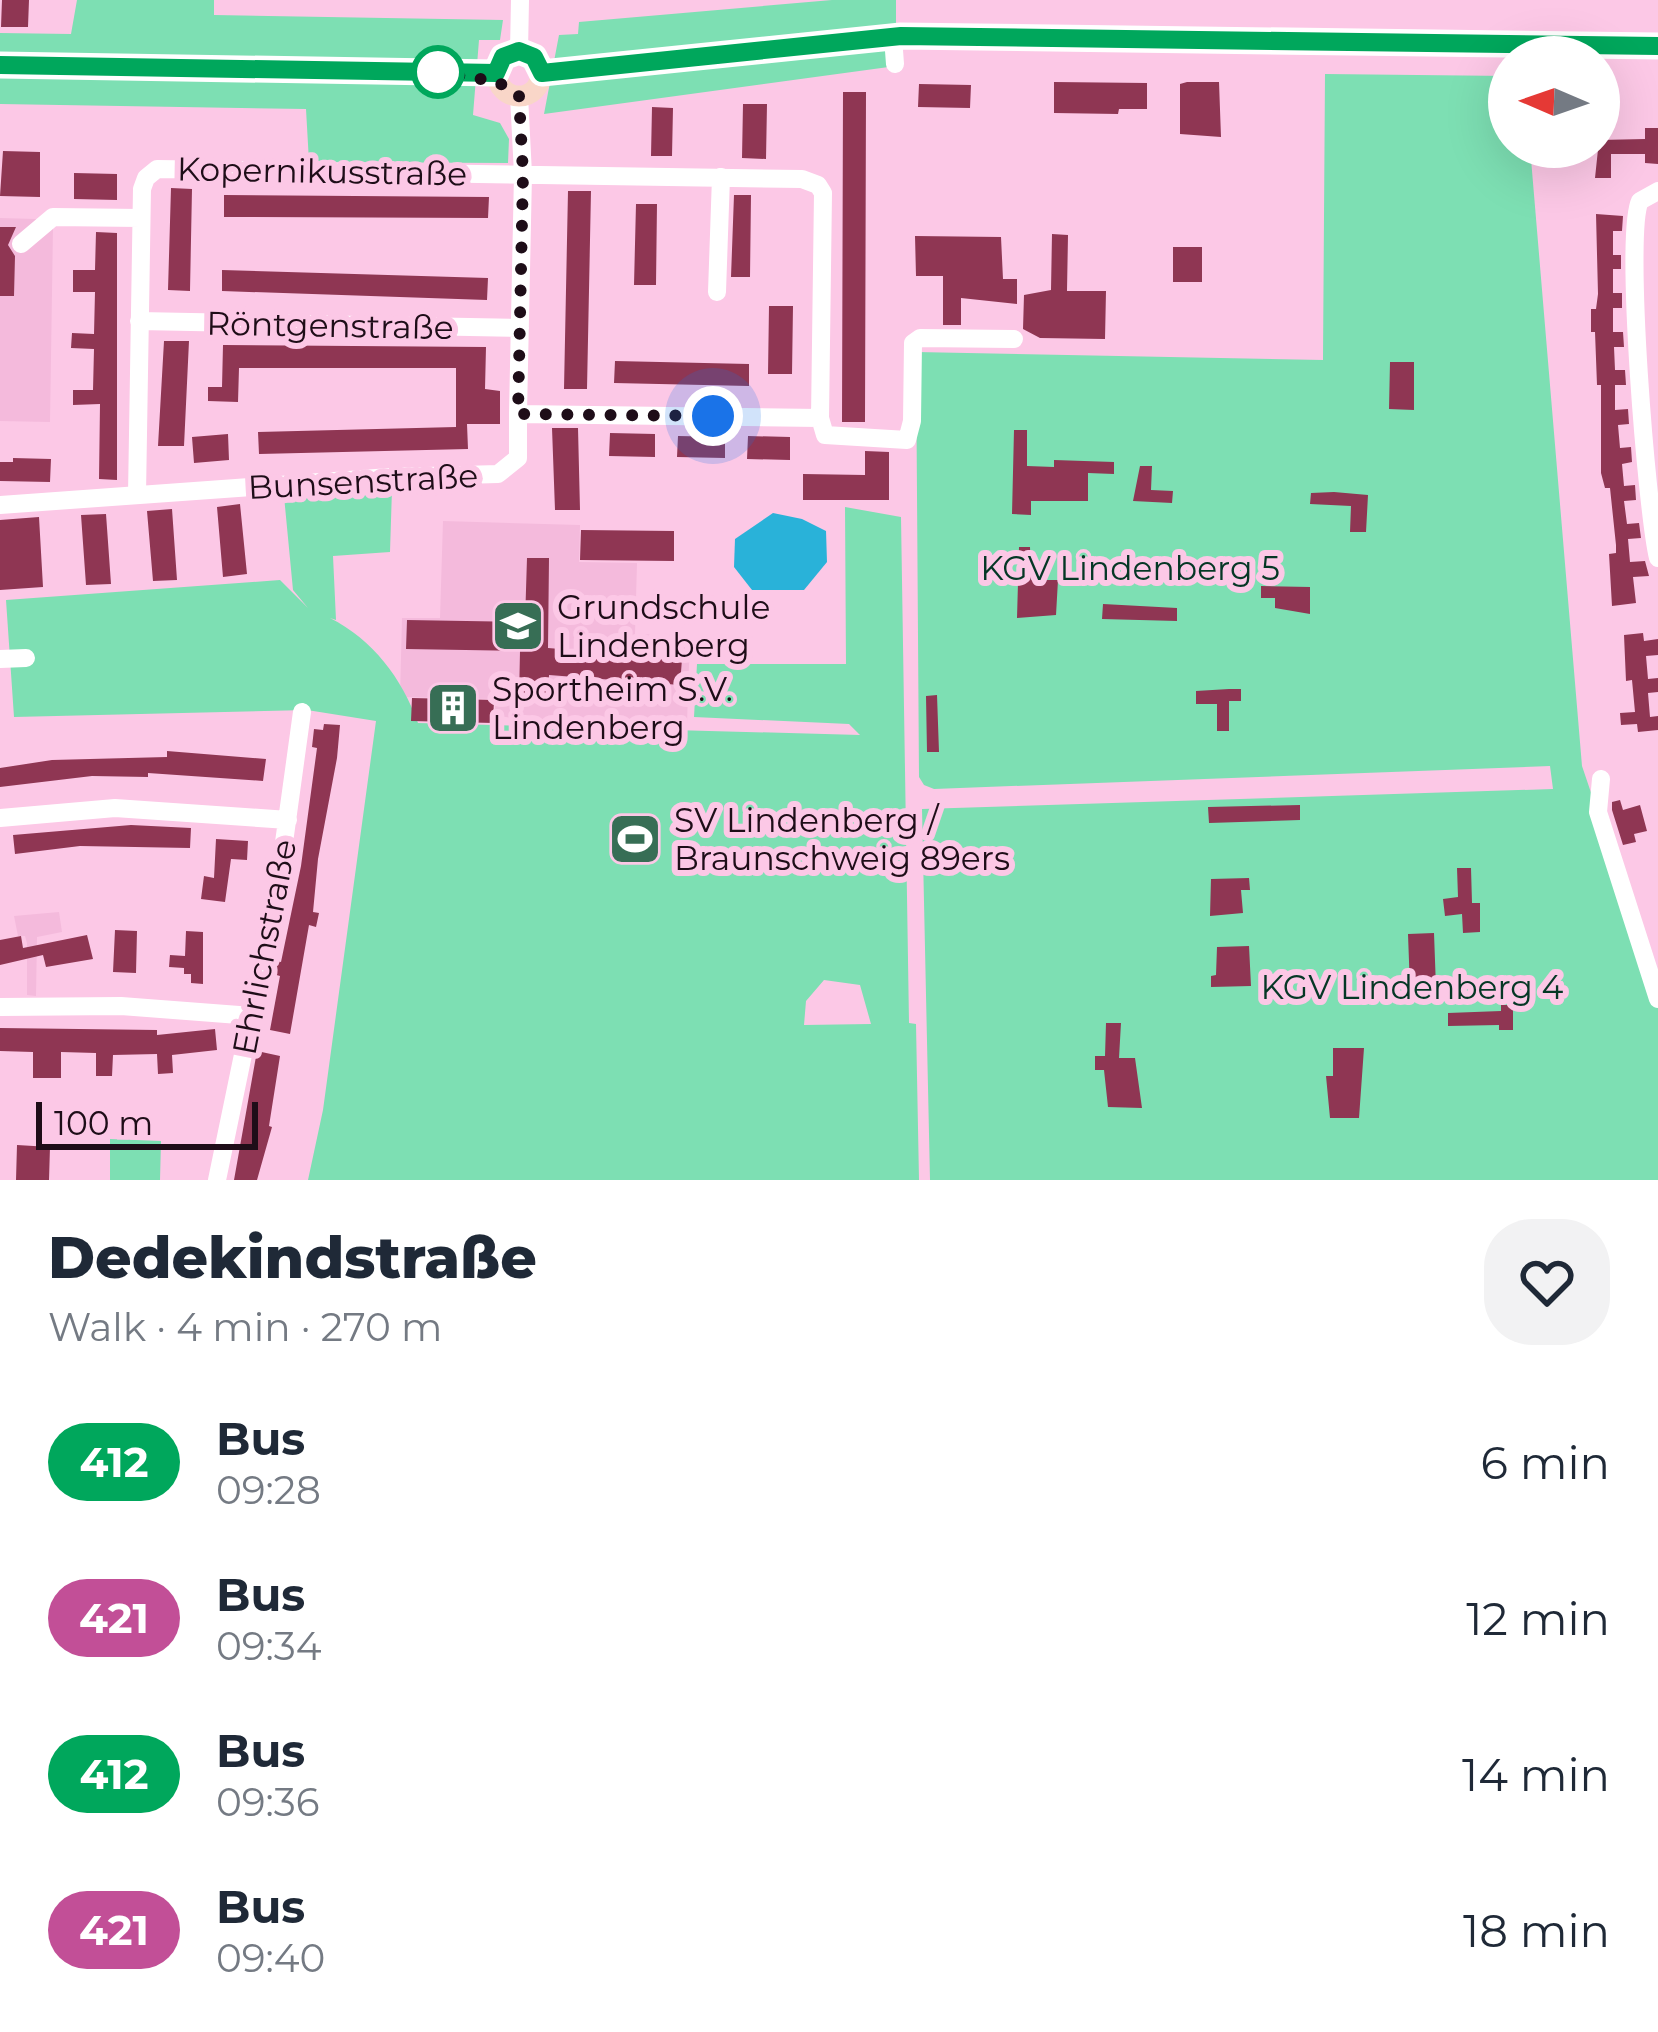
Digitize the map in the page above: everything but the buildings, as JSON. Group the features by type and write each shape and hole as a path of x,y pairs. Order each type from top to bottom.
{"main road":[{"path":"542,73 893,37 1658,46"},
{"path":"519,51 534,57 542,73 532,92 519,96 503,89 496,73 503,57 519,51"},
{"path":"0,65 496,73"}],"street":[{"path":"519,51 520,0"},
{"path":"893,37 895,64"},
{"path":"519,96 523,174 518,414 820,418 825,435 908,440 913,343 920,338 1014,339"},
{"name":"Kopernikusstraße","path":"136,495 142,189 146,178 158,170 802,179 818,185 824,204 820,418"},
{"path":"717,292 721,177"},
{"path":"1649,196 1635,225 1648,352 1658,558"},
{"path":"21,244 53,217 141,218"},
{"name":"Röntgenstraße","path":"140,321 520,328"},
{"name":"Bunsenstraße","path":"0,505 498,474 518,458 518,414"},
{"path":"0,659 26,658"},
{"name":"Ehrlichstraße","path":"217,1180 288,820 302,712"},
{"path":"1601,779 1598,812 1658,1000"},
{"path":"0,818 115,808 288,820"},
{"path":"0,1007 121,1006 251,1016"}],"shaded area":[{"path":"0,218 36,219 42,227 53,227 50,422 0,421"},
{"name":"Grundschule Lindenberg","path":"443,521 580,525 579,562 637,563 635,634 690,636 687,723 516,719 495,715 495,699 400,697 402,618 440,618"},
{"path":"59,912 62,932 37,937 36,996 27,995 27,943 25,936 18,936 14,916"}],"green space":[{"path":"77,0 214,0 214,15 503,20 500,40 479,40 473,115 500,123 509,139 508,163 309,162 306,109 0,104 0,33 71,34"},
{"path":"832,0 896,0 896,66 544,114 559,35 578,34 579,22"},
{"path":"1325,74 1488,76 1488,168 1532,168 1582,766 1658,991 1658,1180 930,1180 922,809 1553,789 1550,766 934,789 919,777 916,352 1323,360"},
{"path":"392,489 390,552 333,556 336,620 330,618 360,637 384,662 418,723 860,735 849,724 694,717 697,664 846,664 845,507 901,517 909,1023 916,1024 919,1180 308,1180 323,1110 376,721 307,710 14,717 6,600 280,580 308,608 293,590 284,496","holes":["824,980 860,985 871,1024 804,1025 806,1001"]},
{"path":"110,1139 161,1141 160,1180 110,1180"}],"water":[{"path":"773,513 802,519 826,531 827,562 804,590 752,590 734,567 735,539"}],"bus line":[{"name":"412","path":"0,65 496,73 503,57 519,51 534,57 542,73 901,36 1658,46"}],"place":[{"name":"Grundschule Lindenberg","path":"518,626"},
{"name":"Sportheim S.V. Lindenberg","path":"453,708"},
{"name":"SV Lindenberg / Braunschweig 89ers","path":"635,839"}],"route":[{"path":"438,72 498,82 519,96 523,174 518,414 713,416"}],"park label":[{"name":"KGV Lindenberg 5","path":"1130,568"},
{"name":"KGV Lindenberg 4","path":"1412,987"}]}
